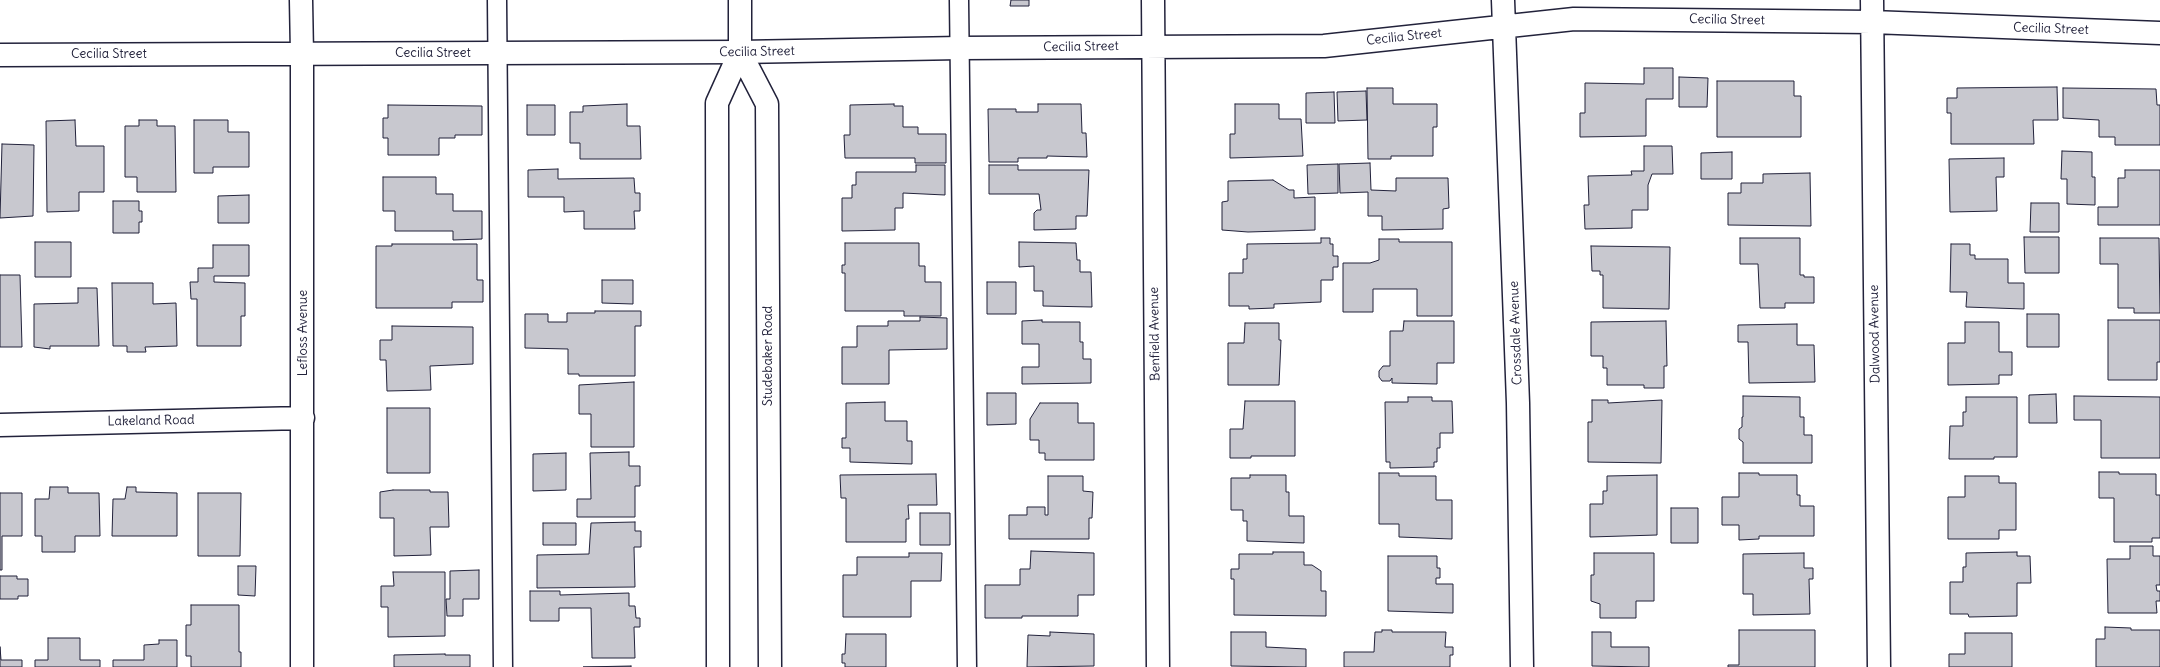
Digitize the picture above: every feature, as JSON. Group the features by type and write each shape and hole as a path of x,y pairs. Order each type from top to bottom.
{"street":[{"name":"Lefloss Avenue","path":"301,0 303,418 302,667"},
{"name":"Studebaker Road","path":"718,667 717,103 740,52 740,0"},
{"name":"Benfield Avenue","path":"1153,0 1158,667"},
{"name":"Crossdale Avenue","path":"1502,0 1505,27 1518,403 1522,667"},
{"name":"Dalwood Avenue","path":"1872,0 1878,667"},
{"name":"Cecilia Street","path":"0,55 740,52 1153,46 1324,46 1574,19 1872,22 2160,34"},
{"name":"Studebaker Road","path":"740,52 767,104 770,667"},
{"name":"Lakeland Road","path":"0,425 303,418"}],"lane":[{"path":"497,0 499,52 503,667"},
{"path":"959,0 967,667"}],"building":[{"path":"1011,0 1029,0 1029,6 1010,6"},
{"path":"1644,68 1673,68 1673,99 1646,99 1646,136 1580,137 1580,113 1585,113 1585,83 1644,84"},
{"path":"1679,77 1708,78 1707,107 1679,107"},
{"path":"1717,81 1794,81 1794,96 1801,96 1801,137 1717,137"},
{"path":"2057,87 2058,120 2033,120 2034,144 1951,144 1951,113 1947,113 1947,98 1957,98 1957,88"},
{"path":"1367,88 1393,88 1393,104 1437,104 1437,127 1433,127 1433,156 1391,156 1391,159 1368,159"},
{"path":"2063,88 2156,89 2157,105 2160,105 2160,145 2115,145 2115,137 2099,137 2099,120 2063,118"},
{"path":"1366,91 1367,120 1338,121 1337,92"},
{"path":"1334,92 1335,123 1306,123 1306,93"},
{"path":"627,104 627,126 640,126 641,159 580,159 580,143 570,143 570,112 583,112 583,106"},
{"path":"894,104 894,106 903,106 903,127 918,127 918,134 946,134 946,163 915,163 915,158 845,158 844,135 850,135 850,105"},
{"path":"1038,104 1081,104 1082,133 1086,133 1087,157 1047,156 1047,158 1018,158 1018,162 989,162 988,109 1016,109 1016,112 1038,112"},
{"path":"1235,104 1279,104 1279,119 1301,119 1303,156 1230,158 1230,134 1235,134"},
{"path":"388,105 482,106 482,135 455,135 455,138 439,138 439,155 388,155 388,138 383,138 383,118 388,118"},
{"path":"527,105 555,105 555,135 527,135"},
{"path":"75,120 76,146 104,146 104,192 79,192 79,211 47,212 46,121"},
{"path":"139,120 157,120 157,126 175,126 176,192 137,192 137,177 125,177 125,126 139,126"},
{"path":"194,120 228,120 228,132 249,132 249,167 213,167 213,173 194,173"},
{"path":"2,144 34,145 33,216 0,218"},
{"path":"1644,146 1672,146 1673,174 1652,174 1648,185 1648,210 1632,210 1632,228 1585,229 1584,205 1589,205 1588,176 1632,175 1631,171 1644,171"},
{"path":"2062,151 2092,152 2092,177 2095,177 2095,205 2067,204 2067,179 2061,179"},
{"path":"1732,152 1732,179 1701,179 1701,153"},
{"path":"2004,158 2004,177 1996,177 1997,211 1950,212 1949,159"},
{"path":"1370,163 1371,190 1396,191 1396,178 1448,178 1449,208 1443,209 1443,229 1382,230 1382,216 1368,216 1368,192 1340,193 1339,164"},
{"path":"1338,164 1338,193 1308,194 1307,165"},
{"path":"916,165 945,165 945,195 903,193 903,208 895,208 895,230 842,231 842,198 852,198 852,185 856,185 856,172 916,172"},
{"path":"989,165 1018,165 1018,170 1089,170 1087,216 1076,216 1076,229 1034,230 1034,213 1037,210 1041,210 1039,194 989,194"},
{"path":"558,169 558,179 634,178 635,193 640,193 640,211 634,211 635,229 584,229 584,211 564,212 564,197 528,197 528,170"},
{"path":"2125,170 2160,170 2160,225 2098,225 2098,207 2118,207 2118,178 2125,178"},
{"path":"1810,173 1811,226 1728,225 1728,193 1741,193 1741,183 1763,183 1763,174"},
{"path":"383,177 436,177 436,194 453,194 453,211 482,211 482,239 453,240 453,231 395,231 395,211 383,211"},
{"path":"1273,180 1289,190 1294,190 1294,198 1315,197 1315,230 1248,232 1222,230 1222,202 1228,201 1228,181"},
{"path":"249,195 249,223 218,223 218,196"},
{"path":"113,201 139,201 139,211 142,211 142,222 139,222 139,233 113,233"},
{"path":"2031,203 2059,203 2059,232 2030,232"},
{"path":"2024,237 2059,237 2059,273 2025,273"},
{"path":"1321,238 1330,238 1330,244 1333,244 1333,256 1338,256 1338,267 1333,267 1333,280 1321,280 1321,302 1274,304 1274,308 1249,309 1249,306 1229,306 1229,273 1243,273 1243,259 1247,259 1247,244 1321,243"},
{"path":"1740,238 1800,238 1800,275 1804,275 1804,277 1814,277 1814,303 1785,303 1785,308 1760,308 1758,264 1740,264"},
{"path":"2100,238 2159,238 2160,313 2134,313 2134,308 2118,308 2118,264 2100,264"},
{"path":"1379,239 1399,239 1399,242 1452,242 1452,316 1417,316 1417,289 1373,289 1373,312 1343,312 1343,263 1370,263 1379,260"},
{"path":"35,242 71,242 71,277 35,277"},
{"path":"1019,242 1076,243 1077,260 1080,260 1080,272 1091,272 1092,307 1043,306 1043,291 1034,291 1034,266 1019,267"},
{"path":"845,243 919,243 919,266 925,266 925,282 941,282 941,316 904,316 904,311 845,311 845,273 842,273 842,265 845,265"},
{"path":"392,244 477,244 477,280 483,280 483,302 452,302 452,308 376,308 376,246 392,246"},
{"path":"1951,244 1970,244 1970,255 1975,255 1975,259 2008,259 2008,283 2024,283 2024,309 1966,307 1967,292 1950,292"},
{"path":"213,245 249,245 249,276 214,276 214,282 245,283 245,316 241,316 241,346 197,346 197,299 191,299 190,282 198,282 198,268 213,268"},
{"path":"1591,246 1670,247 1669,309 1603,308 1603,275 1600,275 1600,271 1592,271"},
{"path":"0,275 20,275 22,347 0,347"},
{"path":"602,280 633,280 633,304 602,303"},
{"path":"987,282 1016,282 1016,314 987,314"},
{"path":"112,283 153,283 153,304 176,303 177,346 145,347 146,352 127,352 127,346 113,346"},
{"path":"78,288 97,288 99,346 50,346 50,349 34,347 34,304 78,303"},
{"path":"595,311 641,311 641,326 635,326 635,376 579,376 579,374 568,374 568,349 525,348 525,314 548,314 548,322 567,322 567,313 595,313"},
{"path":"2027,314 2059,314 2059,347 2027,347"},
{"path":"920,317 947,318 947,349 889,350 889,384 842,384 842,347 857,347 857,326 888,326 888,321 920,321"},
{"path":"1042,320 1042,322 1080,322 1080,342 1083,342 1083,359 1091,359 1091,383 1022,384 1022,367 1039,367 1039,344 1022,344 1022,321"},
{"path":"2108,320 2160,320 2160,362 2157,362 2157,380 2108,380"},
{"path":"1404,321 1454,321 1454,363 1437,363 1437,384 1392,383 1392,378 1390,381 1382,381 1379,377 1379,371 1383,366 1390,366 1390,331 1403,331"},
{"path":"1666,321 1667,366 1664,366 1664,388 1644,388 1644,385 1607,385 1607,368 1603,368 1603,356 1591,356 1591,322"},
{"path":"1965,322 1999,322 1999,352 2012,352 2012,375 1999,375 1999,384 1948,385 1948,343 1965,343"},
{"path":"1245,323 1279,323 1279,340 1281,340 1279,385 1228,385 1228,343 1244,343"},
{"path":"1797,324 1797,345 1814,345 1815,382 1749,383 1748,342 1738,342 1738,325"},
{"path":"392,326 473,327 473,364 430,366 431,390 387,391 386,360 380,360 380,340 392,340"},
{"path":"634,382 634,447 591,447 591,414 579,414 579,385"},
{"path":"987,393 1016,393 1016,424 987,425"},
{"path":"2056,394 2057,423 2029,423 2029,395"},
{"path":"1743,396 1800,397 1800,417 1804,417 1804,435 1812,435 1812,463 1743,463 1743,442 1739,439 1739,429 1742,427"},
{"path":"2074,396 2160,397 2160,458 2101,458 2101,420 2074,420"},
{"path":"1408,397 1432,397 1432,401 1452,401 1453,433 1440,433 1440,448 1437,448 1437,462 1434,462 1434,467 1390,468 1390,462 1386,462 1385,402 1408,402"},
{"path":"1966,397 2017,397 2017,457 1994,457 1994,459 1949,459 1950,426 1963,426 1963,412 1966,412"},
{"path":"1592,400 1608,400 1608,403 1662,400 1661,463 1588,462 1588,422 1592,422"},
{"path":"1245,401 1295,401 1295,456 1251,456 1251,458 1230,458 1230,429 1243,429"},
{"path":"885,402 885,421 907,421 907,441 912,441 912,464 850,462 850,448 842,448 842,438 846,438 846,403"},
{"path":"1040,403 1078,403 1078,423 1094,423 1094,460 1045,460 1045,453 1039,453 1039,440 1030,440 1030,419"},
{"path":"387,408 430,408 430,473 387,473"},
{"path":"629,452 629,466 640,466 640,486 635,486 635,517 577,517 577,499 591,499 590,453"},
{"path":"566,453 566,490 533,491 533,454"},
{"path":"2099,472 2119,472 2119,474 2156,474 2156,495 2160,495 2160,538 2152,538 2152,542 2114,542 2114,498 2099,498"},
{"path":"1379,473 1399,473 1399,476 1436,476 1436,500 1452,500 1452,539 1399,537 1399,524 1379,524"},
{"path":"1739,473 1759,473 1759,475 1797,475 1797,495 1800,495 1800,506 1814,506 1814,536 1759,536 1759,539 1739,540 1739,525 1722,525 1722,497 1739,497"},
{"path":"936,474 937,505 908,505 909,519 906,519 906,542 846,542 846,498 841,498 840,475"},
{"path":"1250,475 1286,475 1286,492 1289,492 1289,516 1304,516 1304,543 1247,541 1247,521 1243,521 1243,510 1231,510 1231,478 1250,478"},
{"path":"1657,475 1657,535 1590,537 1590,504 1603,504 1603,491 1607,491 1607,476"},
{"path":"1048,476 1083,476 1083,491 1093,492 1092,518 1089,518 1089,539 1009,539 1009,515 1027,515 1027,507 1045,507 1045,515 1048,515"},
{"path":"1965,476 1999,476 1999,483 2016,483 2016,530 1999,530 1999,539 1948,539 1948,497 1965,497"},
{"path":"50,487 68,487 68,493 99,493 100,536 75,536 75,552 42,552 42,536 35,536 35,499 49,499"},
{"path":"127,487 136,487 136,492 177,493 177,536 112,536 113,499 125,499"},
{"path":"393,490 430,490 430,492 448,492 449,527 430,527 431,555 394,556 394,518 380,518 380,492"},
{"path":"0,493 22,493 22,536 2,536 2,570 0,570"},
{"path":"198,493 241,493 240,556 198,556"},
{"path":"1671,508 1698,508 1698,543 1671,543"},
{"path":"920,513 950,513 950,545 920,545"},
{"path":"635,522 635,531 641,531 641,547 634,547 635,587 537,588 537,555 589,554 591,523"},
{"path":"543,523 576,523 576,545 543,545"},
{"path":"2130,546 2153,546 2153,556 2160,556 2160,585 2156,585 2157,591 2160,591 2160,601 2156,601 2157,613 2108,613 2107,559 2130,559"},
{"path":"1031,551 1094,553 1094,595 1078,595 1078,616 1022,616 1022,618 985,618 985,585 1020,585 1020,569 1030,569"},
{"path":"1273,552 1304,552 1304,565 1312,565 1321,571 1321,591 1326,591 1326,616 1234,615 1234,579 1231,579 1231,569 1239,569 1239,554 1273,554"},
{"path":"2017,552 2017,556 2030,556 2031,583 2017,583 2017,616 1969,617 1968,614 1950,614 1950,582 1963,582 1963,567 1966,567 1966,553"},
{"path":"909,553 942,553 941,581 911,581 911,617 843,617 843,575 857,575 857,557 909,557"},
{"path":"1594,553 1654,553 1654,601 1636,601 1636,618 1600,618 1600,604 1591,601 1591,575 1594,575"},
{"path":"1804,553 1804,568 1813,568 1813,579 1809,579 1810,614 1753,615 1753,594 1743,594 1743,554"},
{"path":"1388,556 1437,556 1437,568 1440,568 1440,578 1436,578 1436,584 1453,584 1453,613 1388,611"},
{"path":"238,566 256,566 255,596 238,595"},
{"path":"479,570 479,599 463,599 463,616 447,616 446,599 450,599 450,571"},
{"path":"393,572 445,572 445,636 388,637 388,607 381,607 381,586 394,586"},
{"path":"0,576 17,576 17,579 28,579 28,596 18,596 18,599 0,599"},
{"path":"530,591 560,591 560,595 629,593 629,606 635,606 636,618 640,618 640,627 634,627 635,658 592,658 591,608 559,608 559,621 530,621"},
{"path":"191,605 239,605 239,652 241,652 241,667 191,667 191,656 186,656 186,625 191,625"},
{"path":"2105,627 2131,628 2131,630 2160,630 2160,667 2096,667 2096,639 2105,639"},
{"path":"1382,630 1392,630 1392,632 1446,632 1445,647 1453,647 1453,655 1450,655 1450,667 1344,667 1344,652 1374,652 1375,632 1382,632"},
{"path":"1739,630 1815,630 1815,667 1728,667 1728,665 1739,665"},
{"path":"1050,632 1094,634 1094,666 1027,667 1028,635 1050,636"},
{"path":"1231,632 1266,632 1266,647 1306,649 1306,667 1231,666"},
{"path":"1592,632 1611,632 1611,647 1649,647 1649,667 1592,666"},
{"path":"1965,633 2012,633 2012,667 1949,667 1949,654 1965,654"},
{"path":"846,634 886,634 886,667 845,667 845,663 842,663 842,654 845,654"},
{"path":"48,638 80,638 80,660 100,660 100,667 35,667 35,660 48,660"},
{"path":"159,640 177,640 177,667 113,667 113,660 144,660 144,645 159,644"},
{"path":"0,647 1,660 22,660 22,667 0,667"},
{"path":"394,655 470,655 470,667 394,667"},
{"path":"631,666 631,667 583,667"}]}
